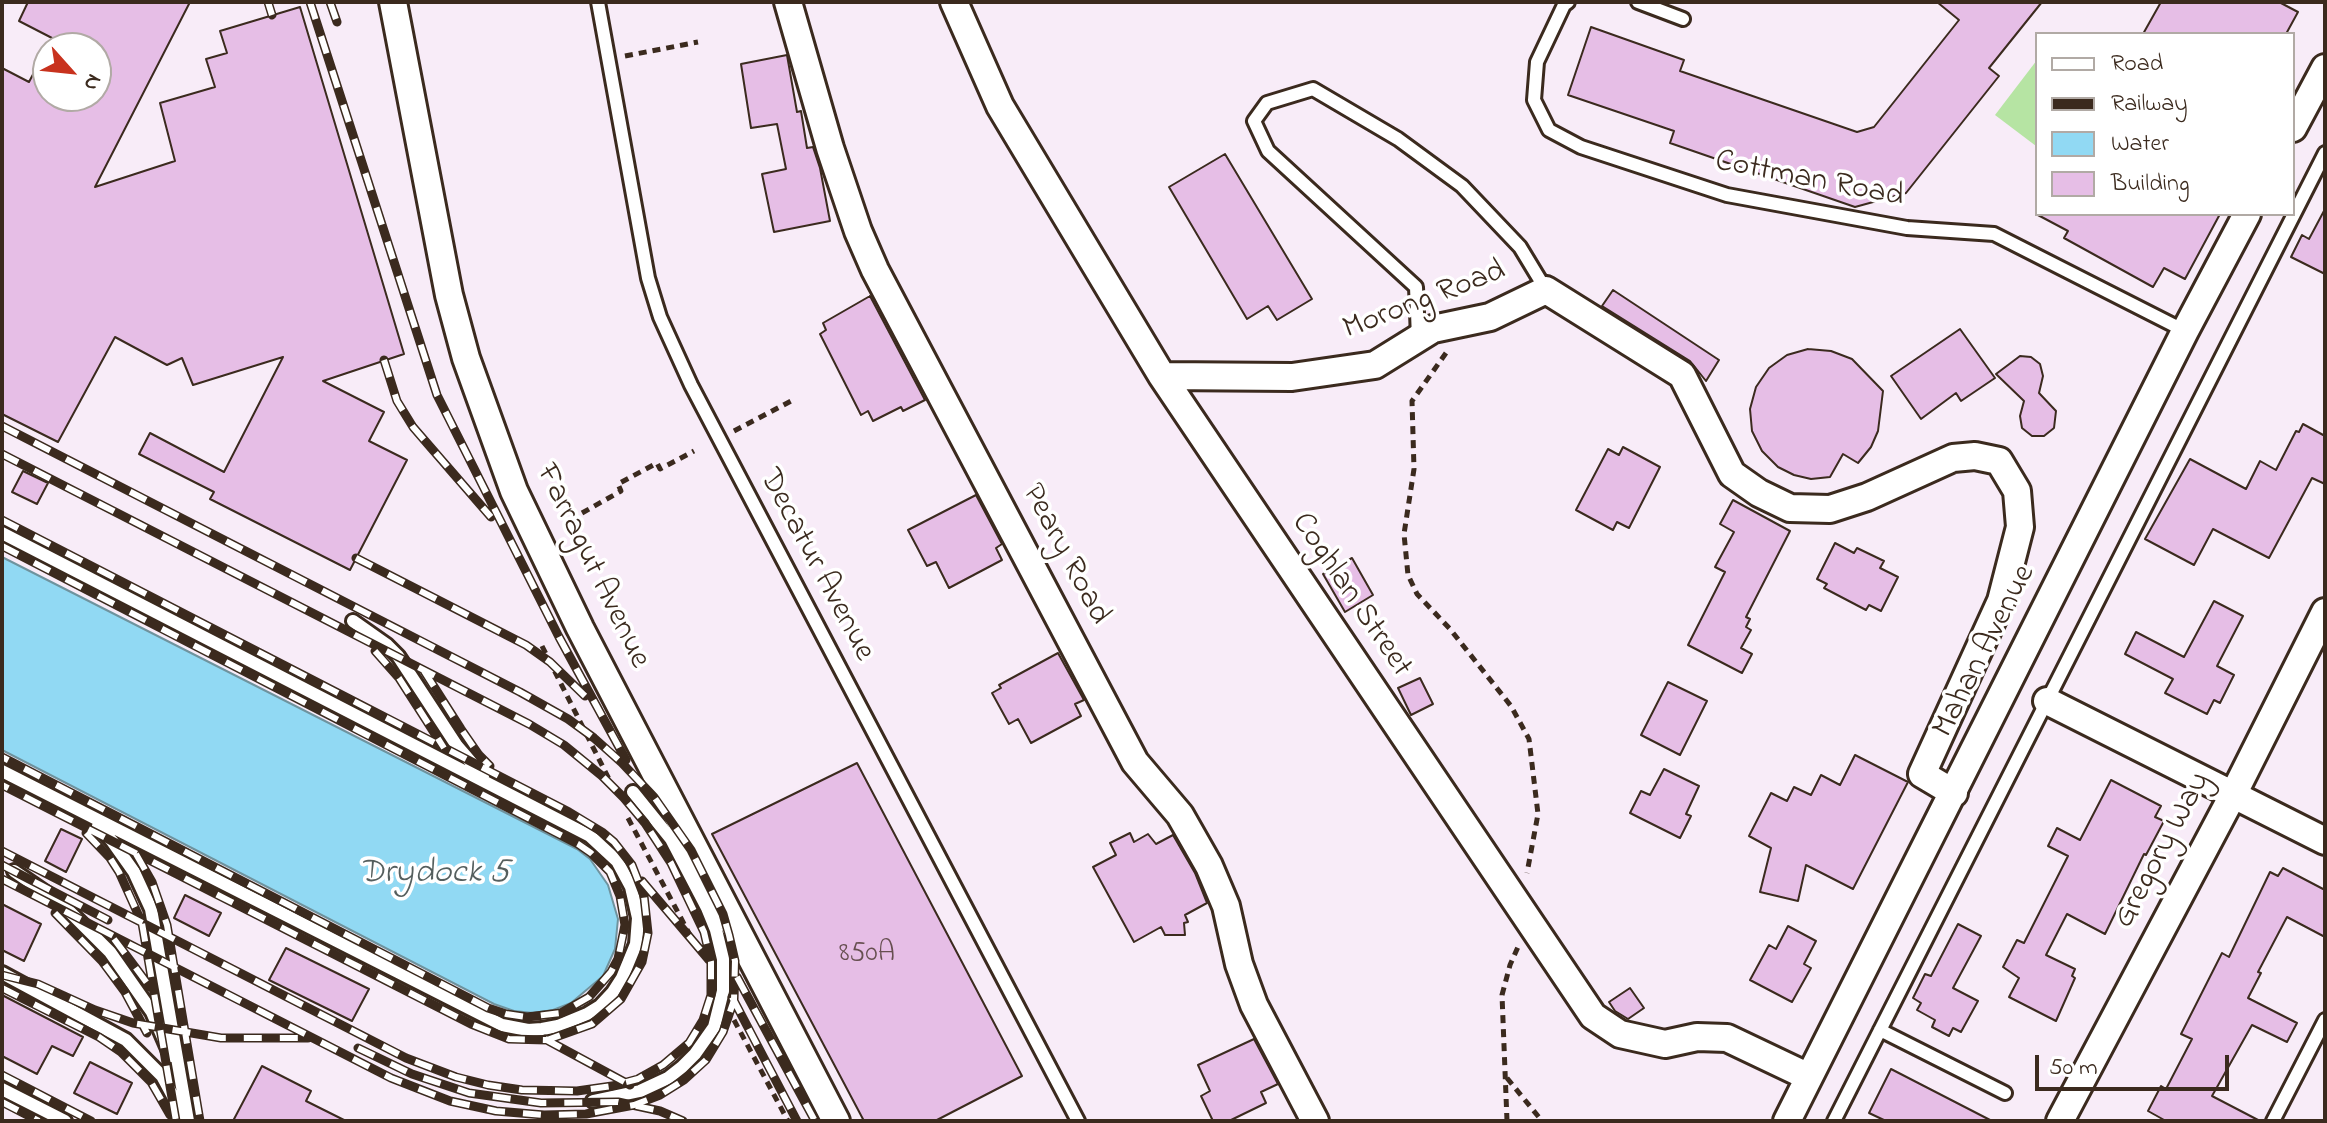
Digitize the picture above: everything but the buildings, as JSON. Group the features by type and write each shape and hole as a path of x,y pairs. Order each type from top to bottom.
{"street":[{"name":"Farragut Avenue","path":"393,2 449,295 483,410 514,491 580,628 836,1121"},
{"name":"Peary Road","path":"788,2 830,148 858,231 875,270 1135,762 1180,815 1209,866 1226,906 1239,964 1254,1005 1315,1121"},
{"name":"Coghlan Street","path":"954,2 1000,106 1162,376 1593,1016 1620,1034 1665,1044 1697,1037 1727,1038 1809,1077"},
{"path":"2295,124 2325,68"},
{"name":"Mahan Avenue","path":"1787,1121 2246,216"},
{"name":"Morong Road","path":"1162,376 1292,377 1375,365 1433,329 1490,317 1546,290 1682,375 1732,474 1759,493 1790,508 1830,509 1953,458 1975,456 1999,461 2017,491 2020,527 2001,601 1922,774 1954,793"},
{"name":"Gregory Way","path":"2060,1121 2234,793 2325,612"},
{"path":"2047,701 2325,841"}],"lane":[{"name":"Decatur Avenue","path":"598,2 648,278 660,317 691,385 1078,1121"},
{"name":"Cottman Road","path":"1568,2 1537,62 1534,100 1549,130 1581,147 1727,195 1907,228 1994,234 2185,331"},
{"path":"1638,2 1683,19"},
{"path":"1418,338 1416,287 1268,151 1254,121 1267,103 1313,89 1398,139 1462,186 1520,247 1546,290"},
{"path":"2295,212 2325,153"},
{"path":"1834,1121 2293,216"},
{"path":"2,533 590,836 617,861 631,887 638,918 636,944 622,978 600,1006 558,1026 528,1030 488,1020 2,771"},
{"path":"353,621 398,656 467,760 504,791"},
{"path":"659,778 682,859"},
{"path":"593,1101 640,1091 668,1078 682,1067 714,1027 722,997 723,959 707,908 682,859 656,818 633,792"},
{"path":"83,814 120,851 147,898 156,931 187,1121"},
{"path":"14,871 70,911 122,967 160,1028 177,1071 185,1105"},
{"path":"707,908 757,967"},
{"path":"2,973 126,1040 162,1076 187,1121"},
{"path":"2273,1121 2325,1020"},
{"path":"1880,1030 2005,1093"},
{"path":"2,1089 65,1121"}],"path":[{"path":"627,56 698,42"},
{"path":"1449,348 1412,401 1414,469 1404,534 1408,575 1417,594 1464,646 1511,706 1529,739 1538,814 1524,884"},
{"path":"737,430 791,401"},
{"path":"582,513 621,491 618,484 657,463 660,469 694,451"},
{"path":"542,646 619,799"},
{"path":"625,811 788,1121"},
{"path":"1507,1121 1502,995 1510,965 1531,925"},
{"path":"1507,1078 1542,1121"}],"green space":[{"path":"2035,63 2035,145 1995,115"}],"water":[{"name":"Drydock 5","path":"2,557 577,849 590,859 608,885 618,919 615,949 603,976 571,1003 553,1010 533,1013 494,1004 2,750"}],"pier":[{"path":"2,840 248,967 168,1121 22,1121 2,1111"}],"railway":[{"path":"268,2 272,15"},
{"path":"310,2 437,395 559,637 626,760"},
{"path":"330,2 337,22"},
{"path":"384,360 397,401 413,427 491,517"},
{"path":"2,426 520,692 568,719 594,738 654,797 691,850 723,914 735,961 734,1000 723,1032 706,1060 684,1080 660,1095 634,1105 586,1114 496,1111 450,1101 391,1078 2,879"},
{"path":"2,454 529,724 564,745 624,798 671,863 704,932 711,962 711,995 703,1020 689,1043 663,1065 638,1079 577,1091 522,1090 488,1085 456,1077 406,1058 2,851"},
{"path":"2,520 569,812 602,832 632,865 644,896 648,933 642,962 621,999 592,1024 547,1040 509,1039 471,1024 2,785"},
{"path":"2,546 578,844 610,872 620,896 625,925 618,959 589,997 561,1013 527,1017 506,1014 488,1008 2,757"},
{"path":"356,558 526,645 550,662 585,696"},
{"path":"375,651 399,678 444,748"},
{"path":"424,671 479,755 490,766"},
{"path":"86,833 119,872 142,923 176,1121"},
{"path":"136,854 152,882 167,925 200,1121"},
{"path":"2,865 108,920"},
{"path":"642,881 709,960"},
{"path":"55,913 102,961 125,992 147,1033"},
{"path":"114,939 150,987"},
{"path":"2,975 38,984 95,1010 133,1023 221,1038 308,1038"},
{"path":"737,977 815,1121"},
{"path":"2,988 99,1037 121,1052 151,1082 170,1115"},
{"path":"732,997 797,1121"},
{"path":"545,1039 630,1085"},
{"path":"358,1048 412,1074 469,1093 541,1103 618,1102 660,1111 683,1121"},
{"path":"2,1075 91,1121"},
{"path":"2,1102 39,1121"}]}
